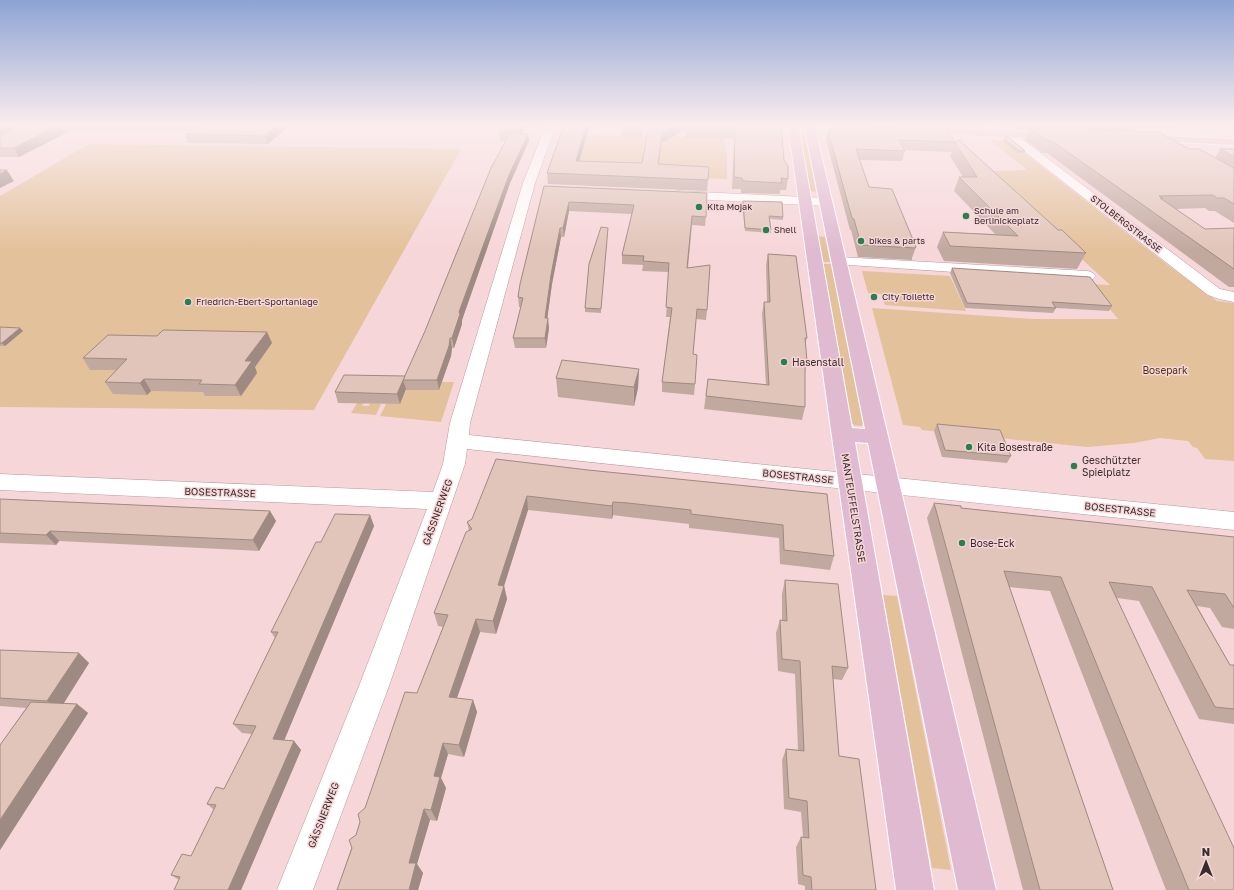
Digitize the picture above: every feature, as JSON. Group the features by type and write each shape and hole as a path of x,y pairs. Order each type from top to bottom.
{"main road":[{"name":"MANTEUFFELSTRASSE","path":"799,167 915,890"},
{"path":"818,167 977,890"},
{"path":"842,434 878,437"}],"street":[{"name":"GÄSSNERWEG","path":"294,890 374,686 454,464 456,441 460,423 527,188 535,167"},
{"name":"STOLBERGSTRASSE","path":"1051,167 1214,292 1229,297"},
{"path":"527,188 544,189"},
{"path":"662,194 826,202"},
{"path":"839,261 1088,276"},
{"name":"BOSESTRASSE","path":"456,441 1234,521"},
{"name":"BOSESTRASSE","path":"0,482 441,502"}],"green space":[{"name":"Friedrich-Ebert-Sportanlage","path":"50,167 451,167 314,410 0,407 0,196"},
{"path":"583,167 727,167 727,179 688,178"},
{"path":"806,167 811,167 816,192 810,191"},
{"name":"Bosepark","path":"1023,167 1042,167 1168,265 1217,301 1234,303 1234,461 1205,459 1197,448 1193,447 1188,441 1160,438 1134,443 1087,447 922,430 920,427 903,425 872,308 1033,319 1118,319 1089,284 1110,285 986,171 1027,170"},
{"path":"818,236 825,237 830,262 823,262"},
{"path":"823,264 831,264 863,424 861,426 854,425 852,423"},
{"path":"862,271 950,276 966,311 885,305 881,294 868,293"},
{"path":"442,382 454,382 441,422 380,416 386,404 400,404 406,390 439,390"},
{"path":"357,403 364,403 362,406 369,406 370,403 381,404 376,415 351,413"},
{"path":"883,595 897,596 951,870 932,868"}],"building":[{"path":"492,167 513,167 459,312 460,314 452,338 450,338 449,346 437,380 403,380 425,331"},
{"path":"549,167 709,167 708,180 547,173"},
{"path":"734,167 788,167 788,179 781,178 782,183 743,181 742,178 734,177"},
{"path":"838,167 862,167 869,187 892,189 916,247 861,245 854,219 852,218"},
{"path":"970,167 988,167 1058,230 1062,230 1086,253 950,246 943,232 1018,236 959,177 977,177"},
{"path":"1088,167 1231,167 1234,168 1234,204 1224,198 1217,198 1213,195 1159,196 1205,229 1234,228 1234,269"},
{"path":"0,170 7,170 0,174"},
{"path":"544,186 707,193 706,217 692,216 687,268 710,265 707,310 697,309 693,354 697,355 695,384 662,382 672,308 666,307 669,263 643,261 644,256 622,255 634,205 569,202 563,228 560,228 551,275 545,318 548,318 545,338 513,338 523,298 518,297 520,284"},
{"path":"743,201 782,202 783,217 769,216 771,230 745,228"},
{"path":"601,227 608,228 601,309 585,308 589,264"},
{"path":"768,254 796,256 807,338 805,338 807,361 805,361 805,407 706,396 708,379 769,385 764,302 770,302"},
{"path":"952,268 1090,277 1112,306 1052,302 1056,308 967,303"},
{"path":"0,327 20,328 0,343"},
{"path":"163,330 267,332 245,361 252,361 235,385 199,384 202,380 144,379 140,383 105,382 127,359 83,358 108,335 157,336"},
{"path":"562,360 639,369 634,387 556,378"},
{"path":"344,375 405,376 397,394 335,392"},
{"name":"Kita Bosestraße","path":"937,424 1000,430 1011,456 945,450"},
{"path":"496,459 588,470 827,494 834,556 784,550 783,525 691,514 691,510 613,502 612,506 527,496 498,585 504,586 493,621 476,619 449,697 473,700 459,745 443,743 434,776 440,777 431,810 424,809 409,863 416,863 409,890 337,890 352,848 349,840 356,835 360,822 358,814 365,808 405,692 417,693 448,615 434,613 466,532 472,529 467,522 472,519"},
{"path":"0,499 270,511 253,540 50,531 46,535 0,533"},
{"path":"934,503 961,506 961,508 1234,537 1234,608 1225,594 1187,590 1230,665 1234,665 1234,709 1215,707 1152,587 1109,582 1234,848 1234,890 1189,890 1061,577 1004,571 1113,890 1040,890"},
{"path":"335,514 370,515 273,739 294,741 228,890 174,890 180,877 171,875 182,854 191,856 216,805 207,804 216,787 224,789 256,726 233,724 278,632 271,632 316,542 321,542"},
{"path":"785,580 838,584 848,668 832,666 839,756 859,759 876,890 812,890 811,877 803,875 801,837 809,838 807,801 789,798 786,749 804,751 800,661 782,659 780,620 787,621"},
{"path":"0,650 79,653 47,701 0,698"},
{"path":"31,702 77,704 0,820 0,745"}],"place":[{"name":"Kita Mojak","path":"699,207"},
{"name":"Schule am Berlinickeplatz","path":"966,216"},
{"name":"Shell","path":"766,230"},
{"name":"bikes & parts","path":"861,241"},
{"name":"City Toilette","path":"874,297"},
{"name":"Friedrich-Ebert-Sportanlage","path":"188,302"},
{"name":"Hasenstall","path":"784,362"},
{"name":"Kita Bosestraße","path":"969,447"},
{"name":"Geschützter Spielplatz","path":"1074,466"},
{"name":"Bose-Eck","path":"962,543"}]}
